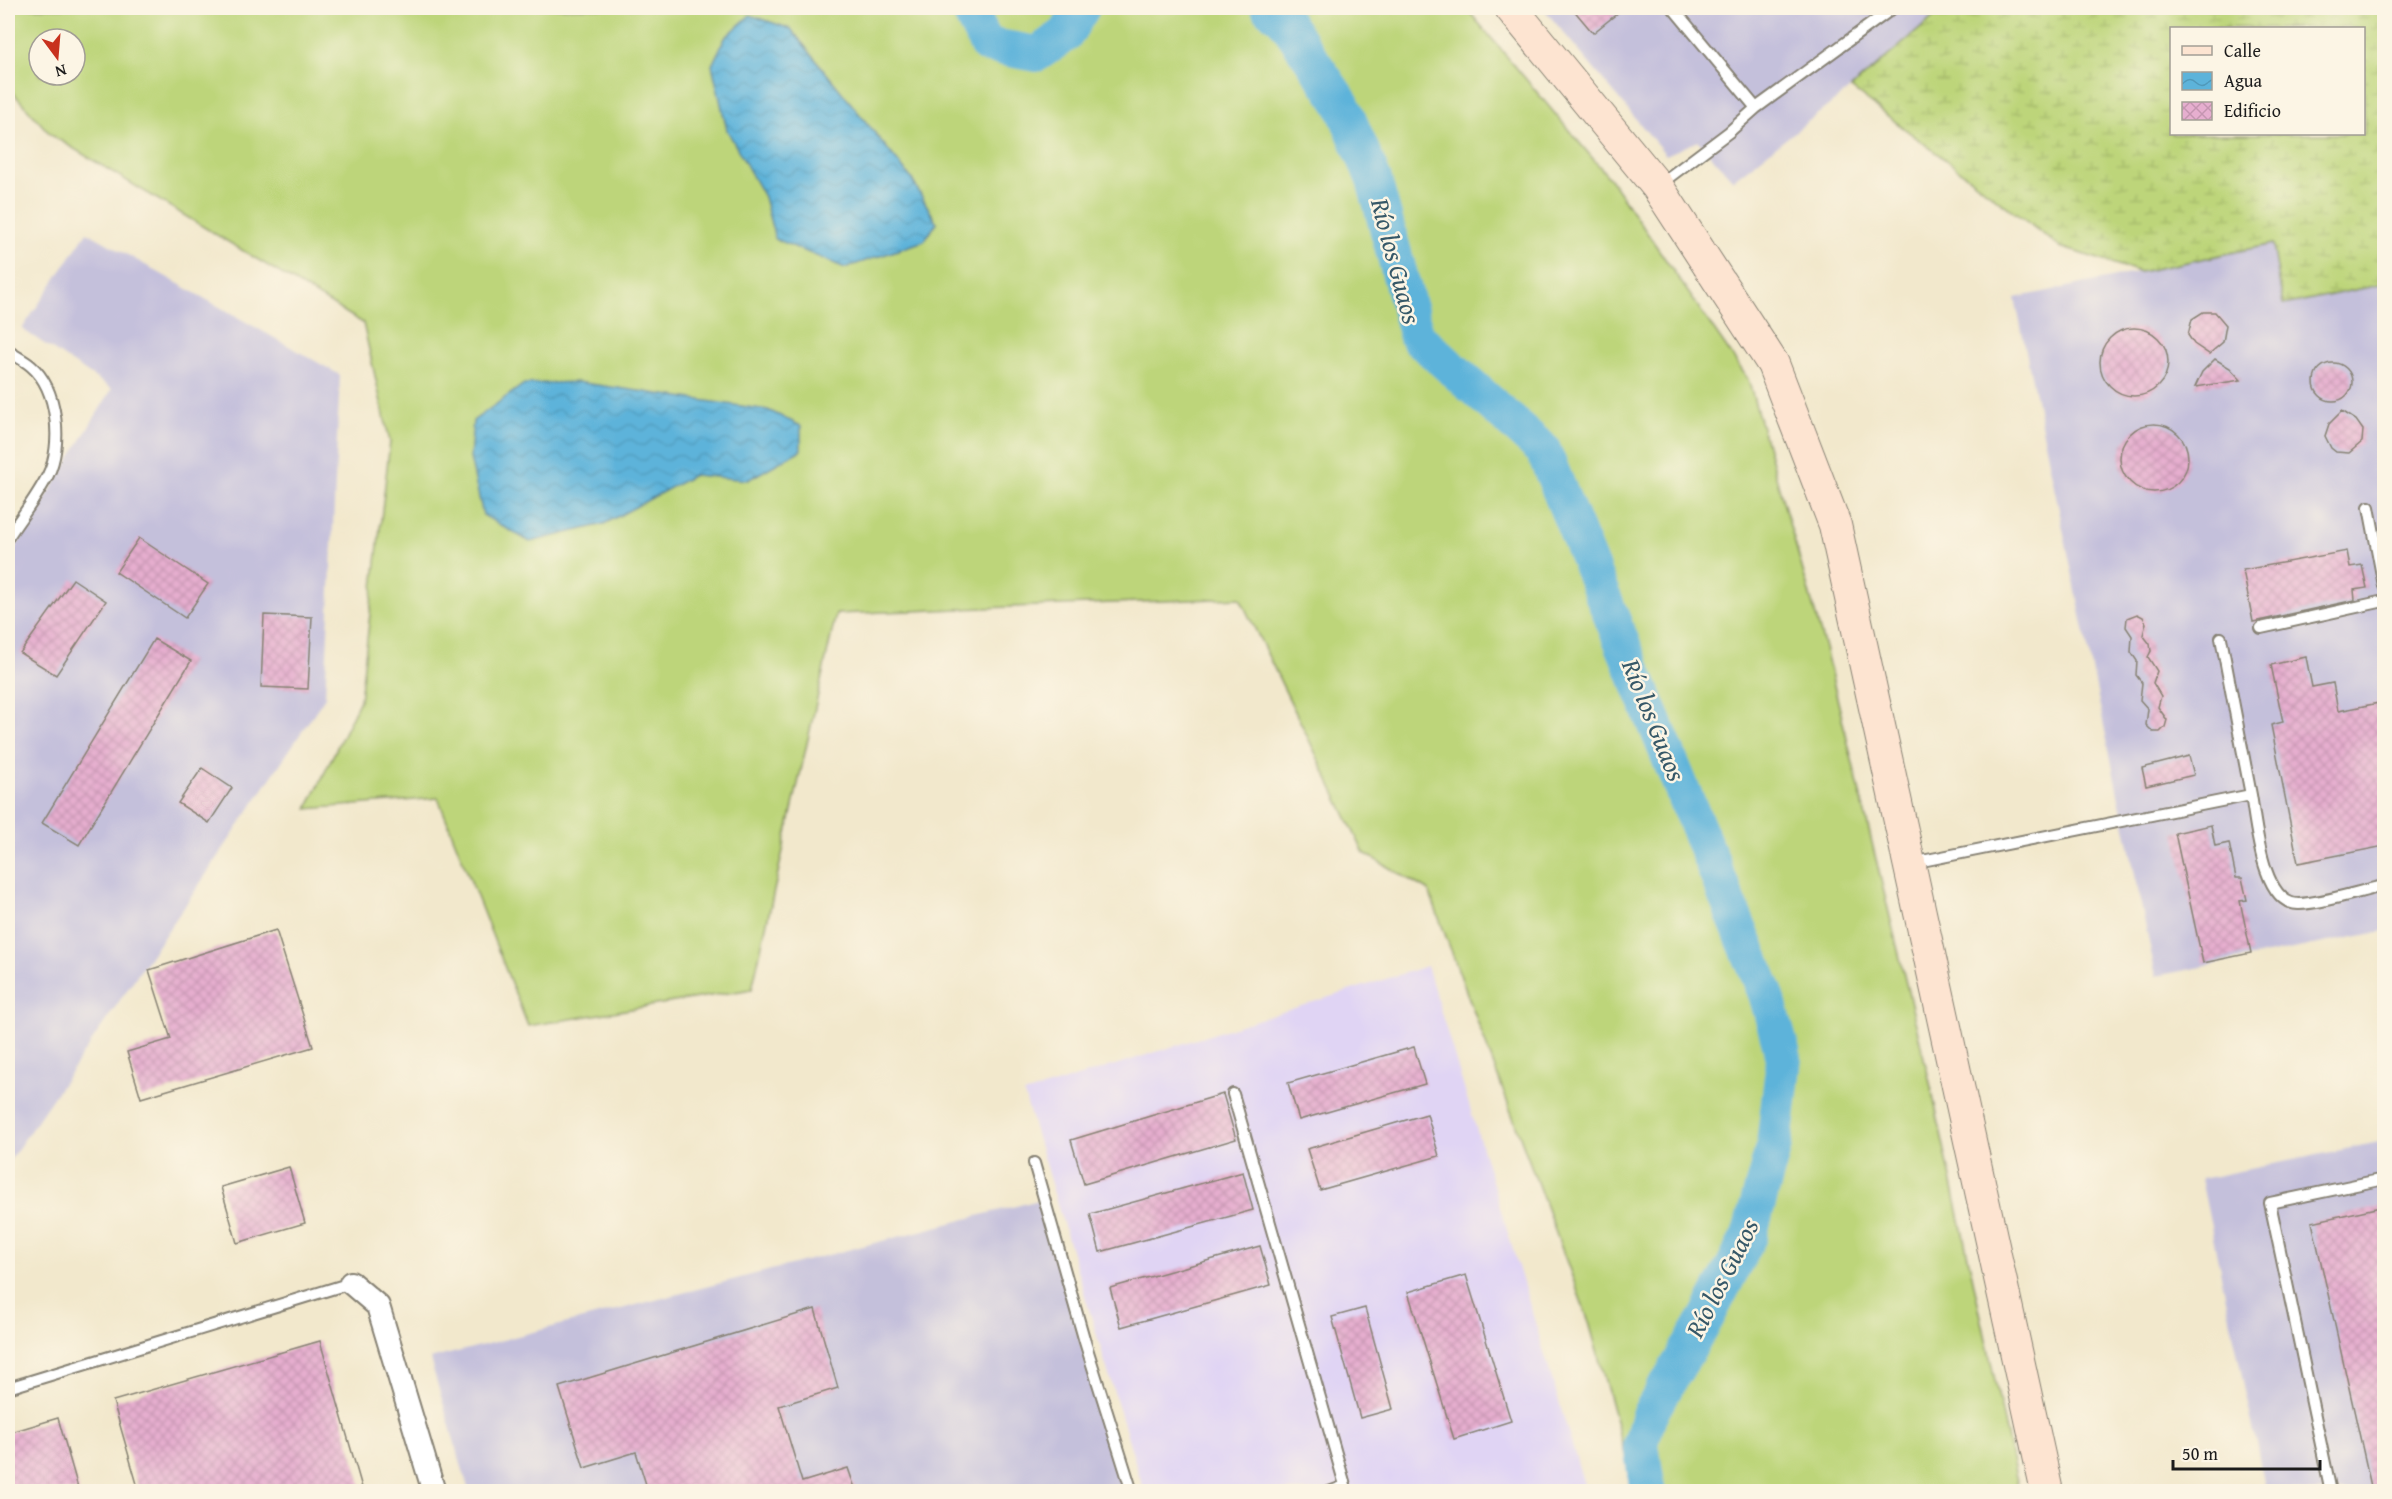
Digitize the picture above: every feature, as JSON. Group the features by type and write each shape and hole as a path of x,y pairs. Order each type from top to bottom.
{"street":[{"path":"1511,8 1657,186 1773,364 1835,525 2046,1491"},
{"path":"351,1283 378,1306 434,1491"}],"lane":[{"path":"1673,8 1756,108"},
{"path":"1657,186 1688,165 1756,108 1893,8"},
{"path":"8,351 32,367 47,389 54,416 56,444 48,474 8,537"},
{"path":"2369,507 2385,586"},
{"path":"2261,628 2385,601"},
{"path":"2221,638 2269,881 2280,898 2298,904 2385,886"},
{"path":"1909,863 2251,795"},
{"path":"1233,1094 1346,1489 1329,1491"},
{"path":"1034,1163 1085,1342 1132,1491"},
{"path":"2331,1491 2270,1203 2385,1179"},
{"path":"8,1388 351,1283"}],"shaded area":[{"path":"1543,8 1944,8 1851,88 1733,180 1698,141 1666,155"},
{"path":"87,232 340,375 325,697 8,1163 8,560 112,389 22,329"},
{"path":"2273,244 2283,305 2384,284 2384,931 2156,976 2015,298"},
{"path":"1427,966 1586,1491 1144,1491 1024,1094"},
{"path":"2384,1141 2384,1491 2266,1491 2201,1179"},
{"path":"1039,1200 1124,1491 469,1491 430,1359"}],"green space":[{"path":"8,8 1466,8 1610,179 1748,379 1825,648 1931,1087 2019,1491 1635,1491 1589,1322 1429,891 1364,853 1240,598 836,614 752,989 528,1026 438,798 307,809 360,700 390,442 363,323 51,135 8,87"},
{"path":"1944,8 2384,8 2384,284 2283,305 2273,244 2140,272 2060,247 1851,88"}],"water":[{"path":"750,15 791,29 911,178 937,223 924,241 845,268 775,239 764,197 727,130 712,65 725,38"},
{"path":"577,382 768,410 801,426 801,450 748,480 694,475 604,524 530,542 483,515 470,458 473,421 524,384"}],"building":[{"path":"1572,8 1624,8 1593,33"},
{"path":"2203,312 2215,312 2226,325 2223,342 2209,354 2194,344 2188,335 2192,319"},
{"path":"2127,328 2141,328 2153,333 2163,343 2168,362 2163,381 2153,391 2141,396 2127,396 2115,391 2105,381 2100,369 2100,355 2105,343 2115,333"},
{"path":"2215,359 2230,368 2241,380 2195,387 2202,372"},
{"path":"2333,363 2347,368 2352,382 2347,396 2333,401 2319,396 2314,382 2319,368"},
{"path":"2342,411 2356,420 2363,430 2362,442 2349,453 2336,452 2331,448 2325,436 2329,424"},
{"path":"2147,424 2161,424 2173,429 2183,439 2188,458 2183,477 2173,487 2161,492 2147,492 2135,487 2125,477 2120,465 2120,451 2125,439 2135,429"},
{"path":"139,538 208,584 185,618 116,572"},
{"path":"2347,551 2350,567 2362,565 2367,588 2354,590 2355,600 2253,622 2243,570"},
{"path":"73,579 106,601 56,675 20,653"},
{"path":"2137,614 2143,617 2146,623 2143,635 2150,644 2151,651 2148,657 2157,671 2153,683 2161,696 2158,707 2167,720 2160,732 2153,732 2146,725 2148,709 2140,700 2142,683 2136,675 2137,661 2131,652 2132,636 2126,627 2127,618"},
{"path":"264,615 312,617 308,689 261,687"},
{"path":"154,639 191,661 79,845 42,823"},
{"path":"2306,657 2312,687 2333,683 2338,711 2379,703 2385,732 2385,846 2298,863 2271,725 2283,722 2271,665"},
{"path":"2189,756 2194,775 2146,786 2142,768"},
{"path":"202,768 232,788 209,823 178,803"},
{"path":"2211,825 2215,846 2229,843 2236,878 2242,878 2247,900 2240,901 2251,953 2203,963 2175,833"},
{"path":"276,930 313,1047 141,1098 127,1052 171,1039 149,970"},
{"path":"1414,1047 1425,1084 1299,1120 1288,1083"},
{"path":"1223,1094 1236,1139 1084,1184 1071,1140"},
{"path":"1427,1114 1439,1156 1320,1190 1307,1149"},
{"path":"289,1167 305,1223 237,1243 221,1187"},
{"path":"1243,1172 1253,1210 1100,1252 1090,1214"},
{"path":"2385,1206 2385,1491 2372,1491 2312,1222"},
{"path":"1260,1246 1271,1285 1121,1327 1110,1288"},
{"path":"1466,1275 1511,1421 1454,1439 1408,1292"},
{"path":"1365,1308 1393,1409 1360,1418 1332,1317"},
{"path":"815,1309 838,1388 779,1406 802,1482 848,1468 856,1491 648,1491 636,1452 584,1468 559,1387"},
{"path":"320,1341 363,1491 139,1491 113,1401"},
{"path":"58,1418 79,1491 8,1491 8,1433"}],"waterway":[{"name":"Río los Guaos","path":"968,8 987,45 1037,54 1066,34 1082,8"},
{"name":"Río los Guaos","path":"1269,8 1283,18 1342,104 1374,180 1417,337 1543,450 1766,994 1784,1058 1774,1145 1749,1236 1707,1317 1649,1415 1641,1444 1648,1492"}]}
